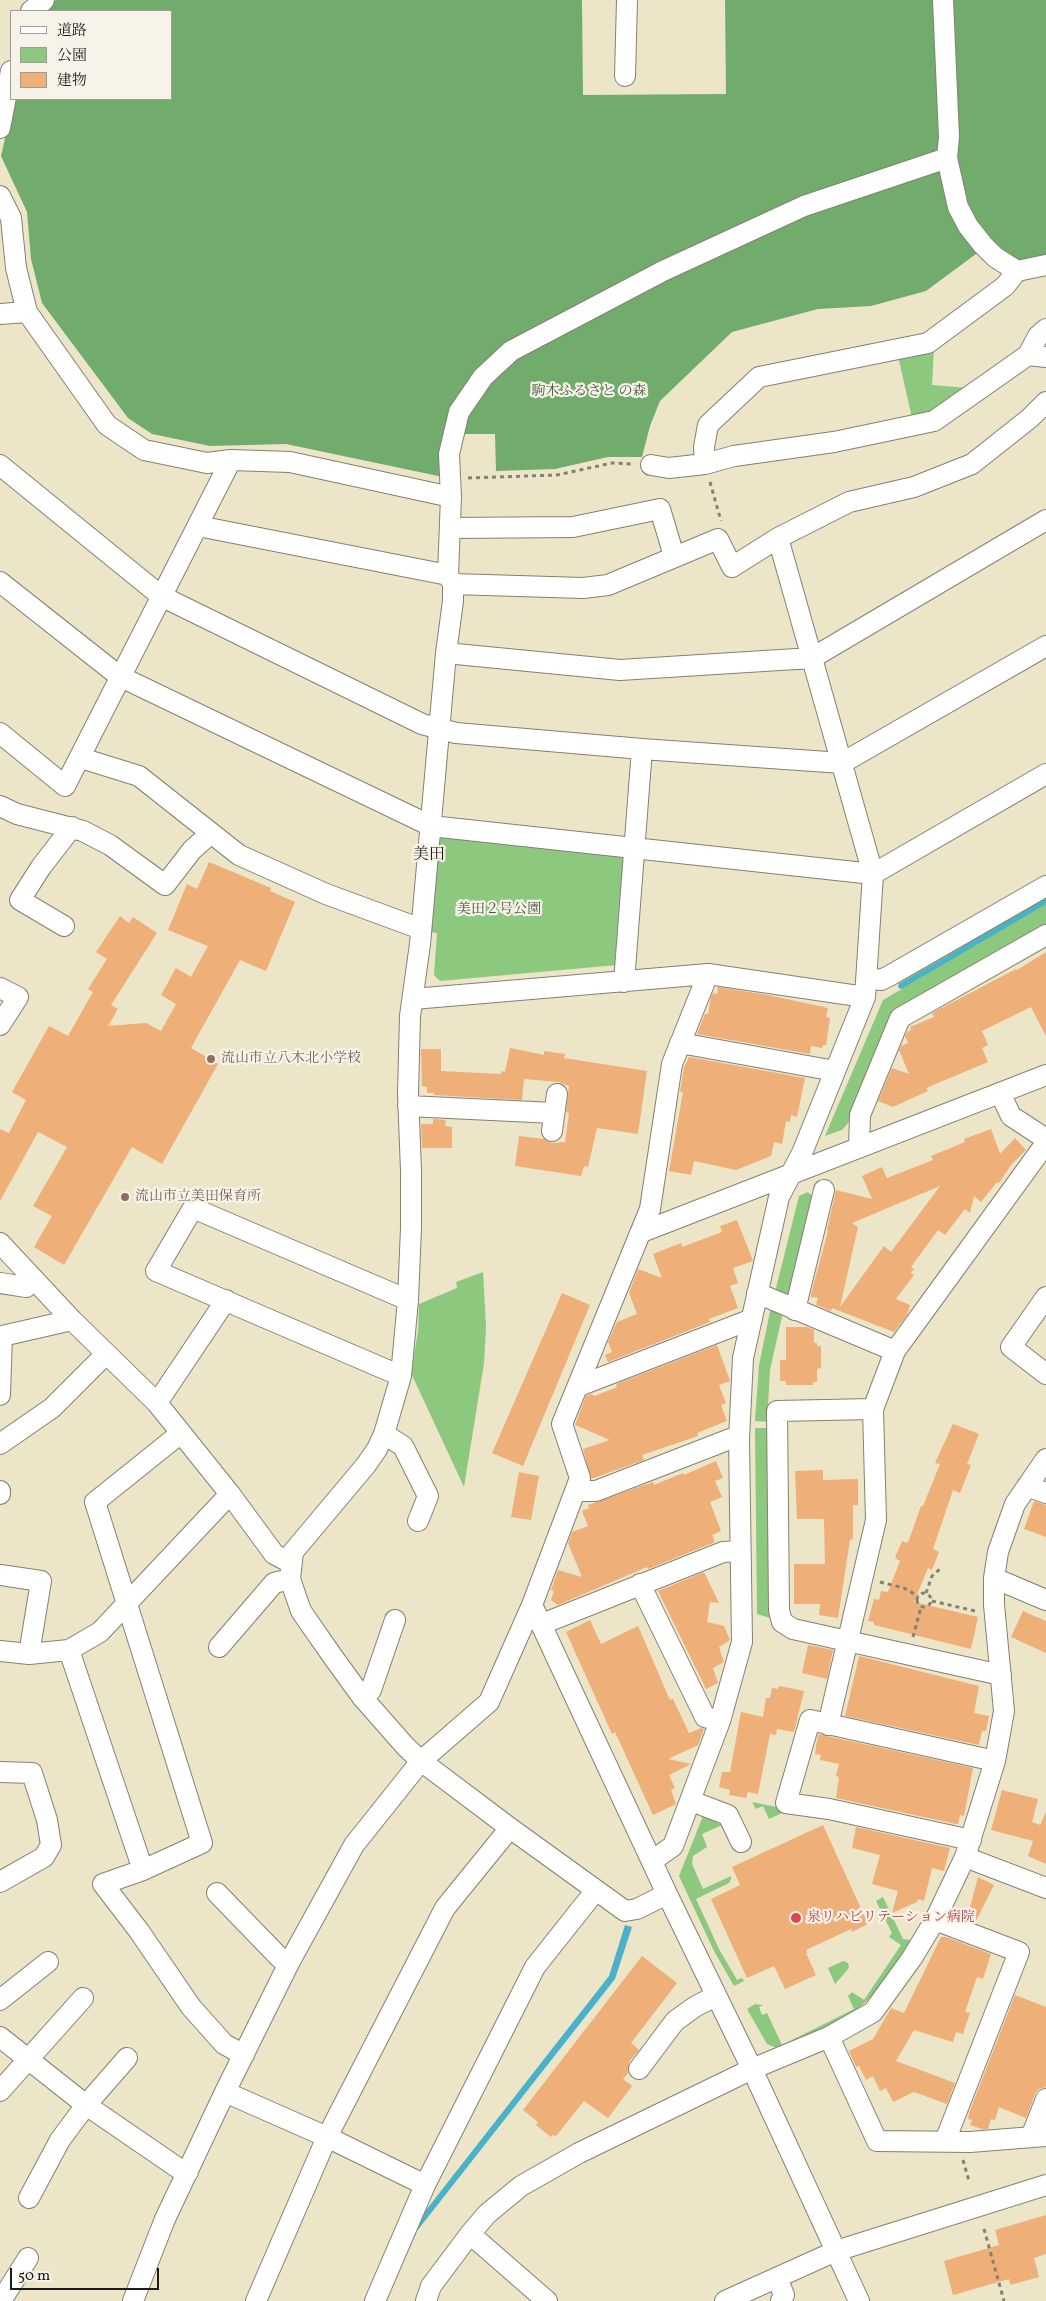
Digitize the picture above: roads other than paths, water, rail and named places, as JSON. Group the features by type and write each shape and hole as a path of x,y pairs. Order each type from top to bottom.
{"street":[{"path":"625,76 627,0"},
{"path":"943,0 949,137 947,158 958,207 968,226 995,257 1036,271"},
{"path":"0,128 10,76"},
{"path":"667,1894 637,1909 625,1911 510,1828 406,1748 362,1697 301,1611 291,1571 293,1552 366,1466 377,1449 384,1434 401,1376 408,1300 411,1171 408,1106 410,1016 421,929 446,653 453,601 450,580 451,496 449,454 459,412 483,377 511,351 663,271 804,206 947,158"},
{"path":"0,196 11,218 16,268 27,312 107,425 144,450 207,463 231,460 290,462 451,496"},
{"path":"705,464 704,447 708,425 759,377 928,343 1006,286 1036,271"},
{"path":"0,314 27,312"},
{"path":"651,465 669,468 705,464 734,456 834,442 934,421 1037,356 1038,336 1046,329"},
{"path":"198,526 450,580 583,588 608,585 718,539 732,567 778,538 848,502 914,487 972,464 1030,418 1046,402"},
{"path":"0,733 65,786 81,758 120,676 231,460"},
{"path":"0,465 161,596 422,724 456,733 642,749 842,763 1046,646"},
{"path":"450,528 574,527 660,509 674,556"},
{"path":"446,653 620,670 812,658 1046,520"},
{"path":"652,1861 673,1846 692,1801 720,1721 742,1642 739,1439 743,1358 779,1197 790,1176 835,1071 866,987 873,874 778,538"},
{"path":"0,582 120,676 431,826 873,874 1046,774"},
{"path":"624,982 642,749"},
{"path":"81,758 139,776 210,834 239,854 317,890 421,929"},
{"path":"0,806 17,814 72,827 110,845 165,885 192,850 210,834"},
{"path":"64,926 20,900 41,867 72,827"},
{"path":"413,999 708,974 866,987 894,974 1046,886"},
{"path":"859,1148 860,1115 900,1018 1046,935"},
{"path":"133,2301 165,2220 225,2092 289,1963 354,1845 422,1761 489,1702 532,1605 580,1478 562,1424 650,1209 672,1064 708,974"},
{"path":"0,988 18,997 0,1025"},
{"path":"680,1043 835,1071"},
{"path":"642,1232 1046,1075"},
{"path":"1000,1093 1011,1116 1046,1139"},
{"path":"408,1106 554,1113"},
{"path":"828,1725 876,1520 873,1409 895,1351 1046,1143"},
{"path":"795,1310 824,1190"},
{"path":"401,1376 156,1271 193,1208 408,1300"},
{"path":"0,1243 32,1279 157,1404 230,1494 274,1554 291,1571"},
{"path":"0,1283 26,1287 32,1279"},
{"path":"757,1293 895,1351"},
{"path":"1046,1297 1011,1347 1046,1374"},
{"path":"157,1404 226,1300"},
{"path":"579,1386 752,1318"},
{"path":"0,1395 2,1336 72,1320"},
{"path":"0,1444 52,1408 106,1354"},
{"path":"873,1409 778,1411 779,1610 782,1622 793,1629 1001,1675"},
{"path":"181,1434 95,1502 202,1843 143,1870 104,1884 191,2007 224,2044 244,2055"},
{"path":"384,1434 403,1446 428,1496 418,1521"},
{"path":"575,1491 596,1491 730,1439 739,1439"},
{"path":"426,2301 431,2286 470,2234 487,2214 521,2186 579,2153 752,2068 829,2037 873,2012 912,1958 935,1920 968,1848 995,1761 1004,1711 994,1610 994,1578 1004,1530 1015,1504 1046,1459"},
{"path":"1027,1486 1046,1493"},
{"path":"0,1651 28,1654 68,1650 100,1632 230,1494"},
{"path":"542,1624 724,1552 740,1551"},
{"path":"224,1641 274,1583 291,1571"},
{"path":"0,1575 41,1581 28,1654"},
{"path":"994,1578 1046,1600"},
{"path":"640,1584 705,1718 720,1721"},
{"path":"532,1605 667,1894 752,2068 859,2301"},
{"path":"362,1697 371,1690 395,1620"},
{"path":"68,1650 143,1870"},
{"path":"995,1761 810,1720 786,1803 829,1809 968,1848 1046,1888"},
{"path":"0,1772 32,1773 47,1820 51,1845 44,1857 0,1882"},
{"path":"692,1801 728,1815 741,1842"},
{"path":"256,2301 327,2137 445,1908 510,1828"},
{"path":"375,2301 425,2186 535,1967 596,1890"},
{"path":"217,1893 280,1958 289,1963"},
{"path":"935,1920 1019,1952 945,2141"},
{"path":"0,2000 48,1962"},
{"path":"639,2069 675,2021 716,1996"},
{"path":"0,2091 84,1998"},
{"path":"0,2037 86,2105 178,2168 188,2172"},
{"path":"829,2037 877,2141 1009,2140 1039,2136 1046,2099"},
{"path":"29,2198 60,2140 86,2105 127,2058"},
{"path":"225,2092 327,2137 425,2186"},
{"path":"725,2301 836,2251 1046,2185"},
{"path":"470,2234 548,2301"},
{"path":"1,2301 28,2258"},
{"path":"778,2278 784,2295 781,2301"}],"water":[{"path":"625,1925 632,1927 615,1979 417,2231 386,2301 380,2301 412,2228 609,1976"}],"waterway":[{"path":"901,986 1046,901"}],"place":[{"name":"流山市立八木北小学校","path":"211,1059"},
{"name":"流山市立美田保育所","path":"125,1197"},
{"name":"泉リハビリテーション病院","path":"796,1918"}],"district":[{"name":"美田","path":"429,856"}],"park label":[{"name":"駒木ふるさと の森","path":"589,392"},
{"name":"美田２号公園","path":"499,910"}]}
